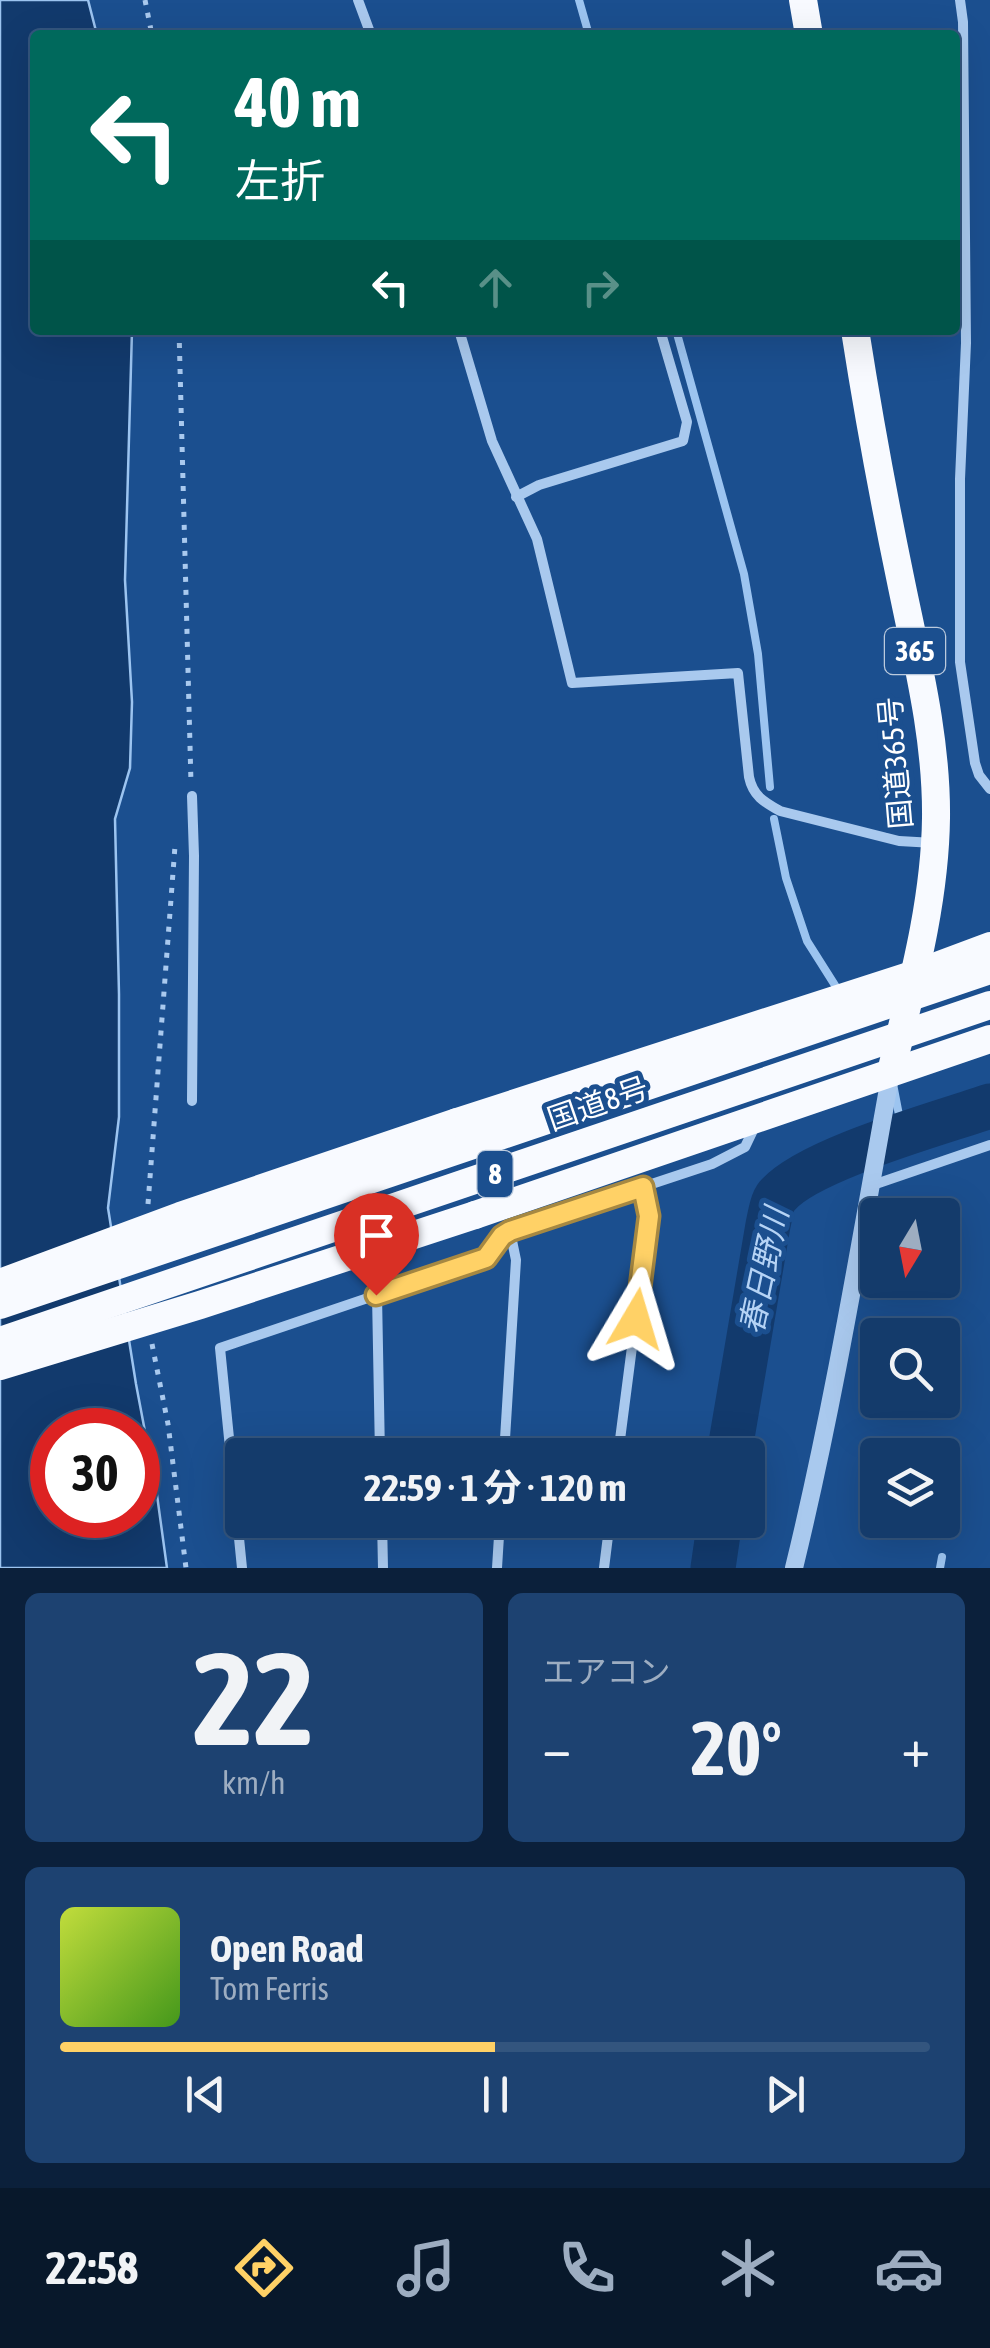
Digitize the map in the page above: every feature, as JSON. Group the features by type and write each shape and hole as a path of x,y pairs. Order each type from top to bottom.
{"highway":[{"path":"804,0 808,30"},
{"name":"国道365号","path":"857,335 877,466 929,727 935,784 935,844 929,894 915,974 890,1072"},
{"name":"8","path":"0,1283 180,1216 990,946"},
{"name":"国道8号","path":"0,1305 990,970"},
{"name":"国道8号","path":"0,1341 990,1005"},
{"name":"8","path":"0,1366 475,1215 990,1039"}],"street":[{"path":"358,0 369,30"},
{"path":"960,0 966,343 960,479 960,662 975,763 990,788"},
{"path":"460,335 492,440 536,539 572,682 738,672 749,777 752,790 763,801 780,810 900,840 935,844"},
{"path":"516,497 539,484 683,441 688,422 662,335"},
{"path":"192,796 192,1101"},
{"path":"794,1568 825,1430 890,1072"},
{"path":"242,1568 220,1348 486,1258 510,1231 712,1164 745,1147 760,1116"},
{"path":"870,1186 990,1145"},
{"path":"620,1438 649,1216 643,1187"},
{"path":"505,1438 516,1260 510,1231"},
{"path":"376,1295 380,1438"},
{"path":"382,1538 383,1568"},
{"path":"498,1568 499,1538"},
{"path":"604,1568 608,1538"}],"path":[{"path":"146,0 151,30"},
{"path":"148,1204 172,858 177,832 192,796 179,335"},
{"path":"151,1337 168,1424 186,1568"}],"water":[{"path":"0,0 88,0 96,30 30,30 30,335 132,335 125,580 132,702 130,768 115,819 119,1117 108,1208 141,1408 30,1408 30,1538 160,1538 160,1517 167,1568 0,1568"}],"waterway":[{"path":"579,0 588,30"},
{"path":"677,335 744,574 758,654 770,787"},
{"path":"774,819 786,878 807,941 838,990"},
{"path":"894,1089 899,1115 895,1138"},
{"name":"春日野川","path":"732,1438 768,1225 777,1196 793,1182 845,1156 990,1106"},
{"name":"春日野川","path":"713,1568 717,1538"},
{"path":"940,1568 942,1557"}],"route":[{"path":"376,1295 486,1258 510,1231 643,1187 649,1216 636,1319"}]}
